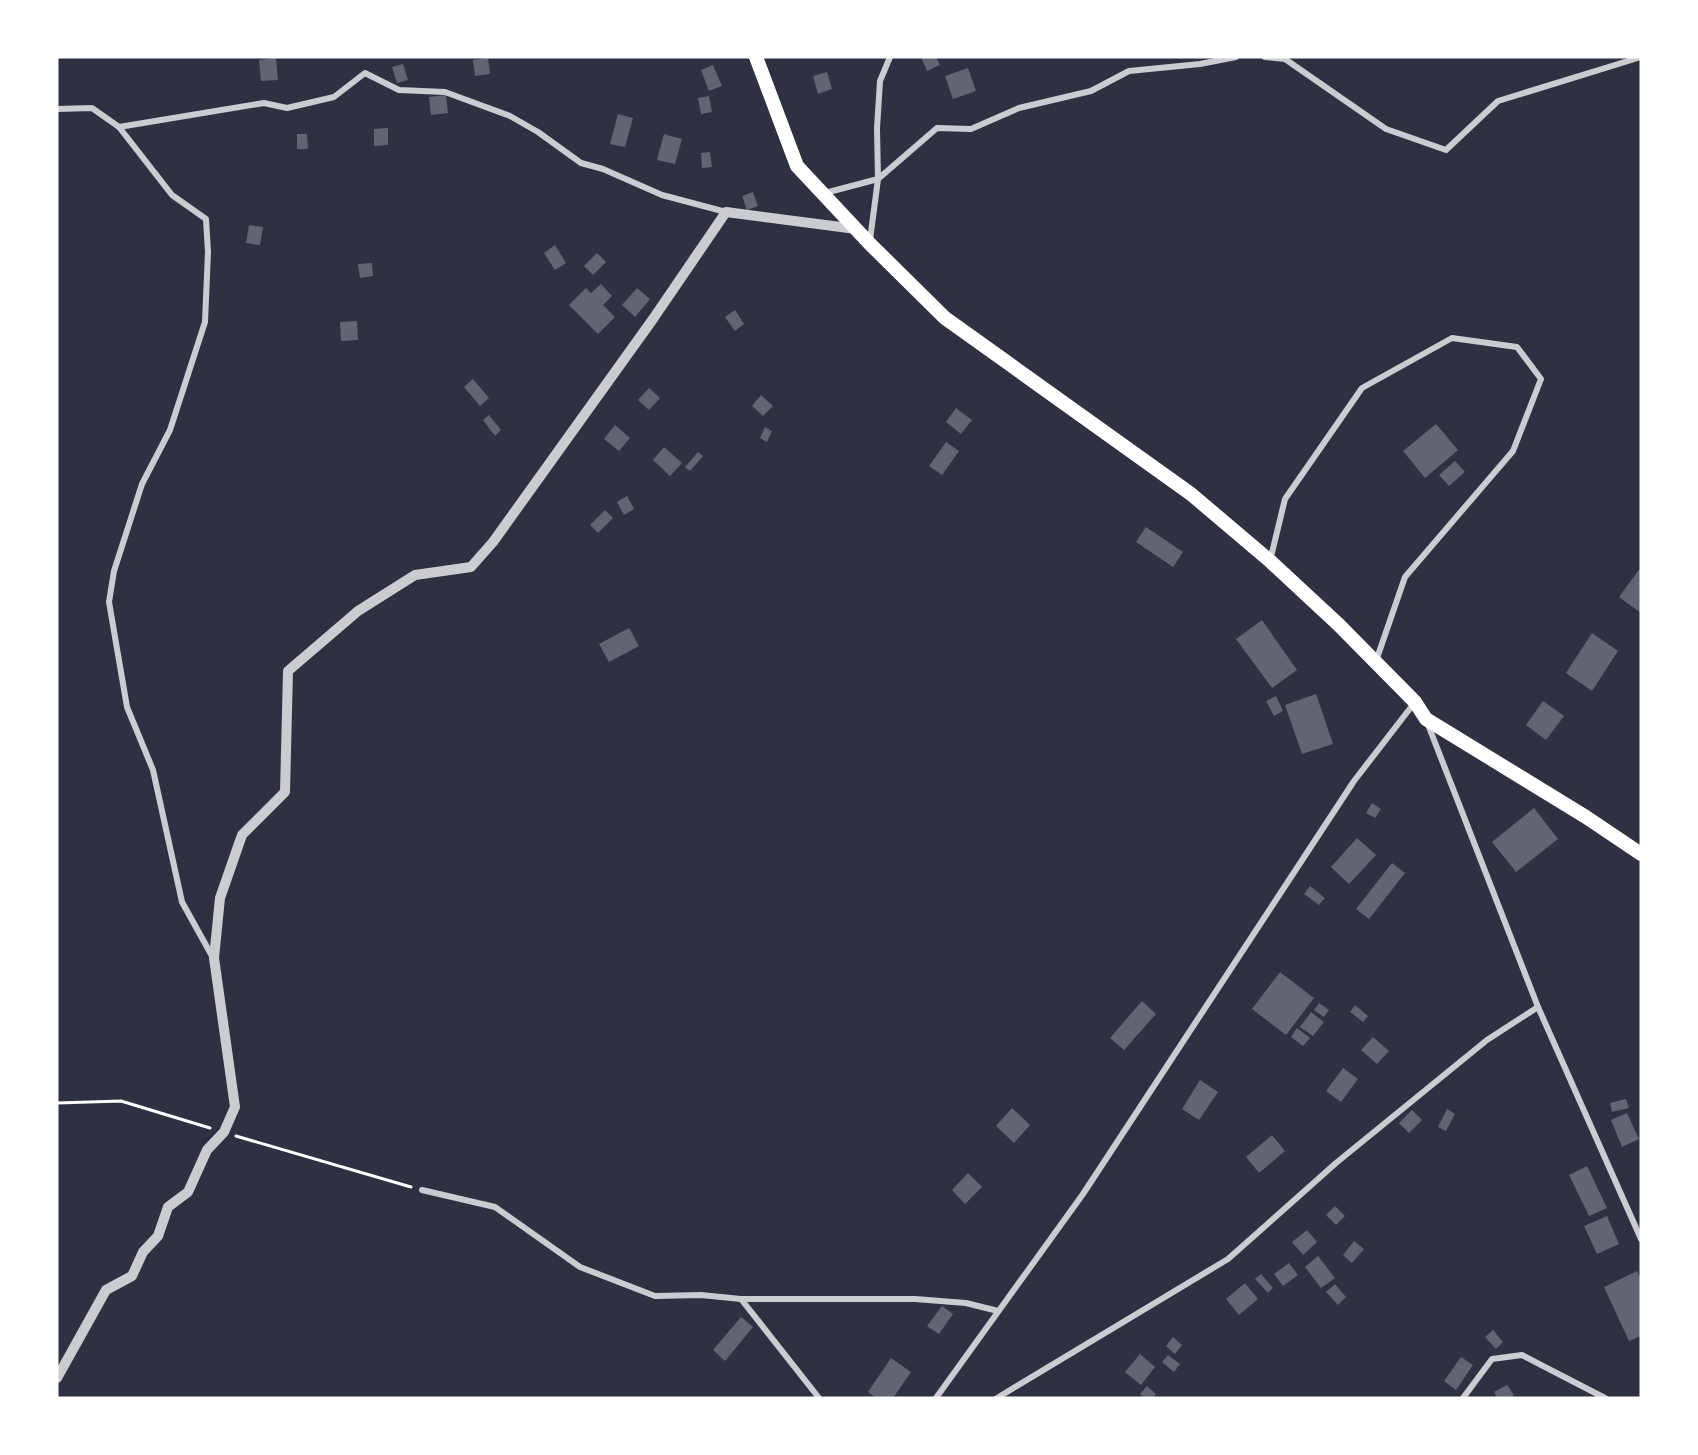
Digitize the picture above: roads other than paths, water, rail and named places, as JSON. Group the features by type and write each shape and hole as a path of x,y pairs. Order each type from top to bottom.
{"main road":[{"path":"756,57 797,166 856,230 945,318 1191,494 1270,561 1376,662 1415,702 1426,719 1586,817 1641,854"}],"street":[{"path":"870,244 878,179 877,128 880,81 890,57"},
{"path":"822,194 878,179 937,128 971,129 1020,108 1091,92 1129,71 1200,64 1236,57"},
{"path":"1265,57 1285,59 1386,129 1446,150 1498,101 1641,57"},
{"path":"119,127 264,104 287,108 334,97 365,73 399,90 445,92 510,116 538,132 580,163 603,169 662,195 726,212 856,230"},
{"path":"57,109 92,108 119,127 172,195 206,219 208,252 205,322 173,422 142,484 114,571 109,602 127,707 153,770 182,902 214,958"},
{"path":"57,1378 106,1290 132,1276 143,1252 158,1236 168,1207 188,1192 207,1150 224,1132 235,1107 214,958 219,898 242,835 285,792 288,671 358,611 415,575 471,567 493,542 618,368 726,212"},
{"path":"1270,561 1285,499 1362,388 1452,338 1517,347 1541,379 1513,451 1405,577 1376,662"},
{"path":"936,1398 1089,1184 1354,782 1415,702"},
{"path":"1426,719 1538,1007 1641,1239"},
{"path":"997,1398 1228,1260 1336,1163 1488,1040 1538,1007"},
{"path":"422,1190 495,1207 580,1267 655,1296 701,1295 741,1299 915,1299 966,1303 998,1311"},
{"path":"741,1299 819,1398"},
{"path":"1463,1398 1492,1359 1522,1355 1605,1398"}]}
